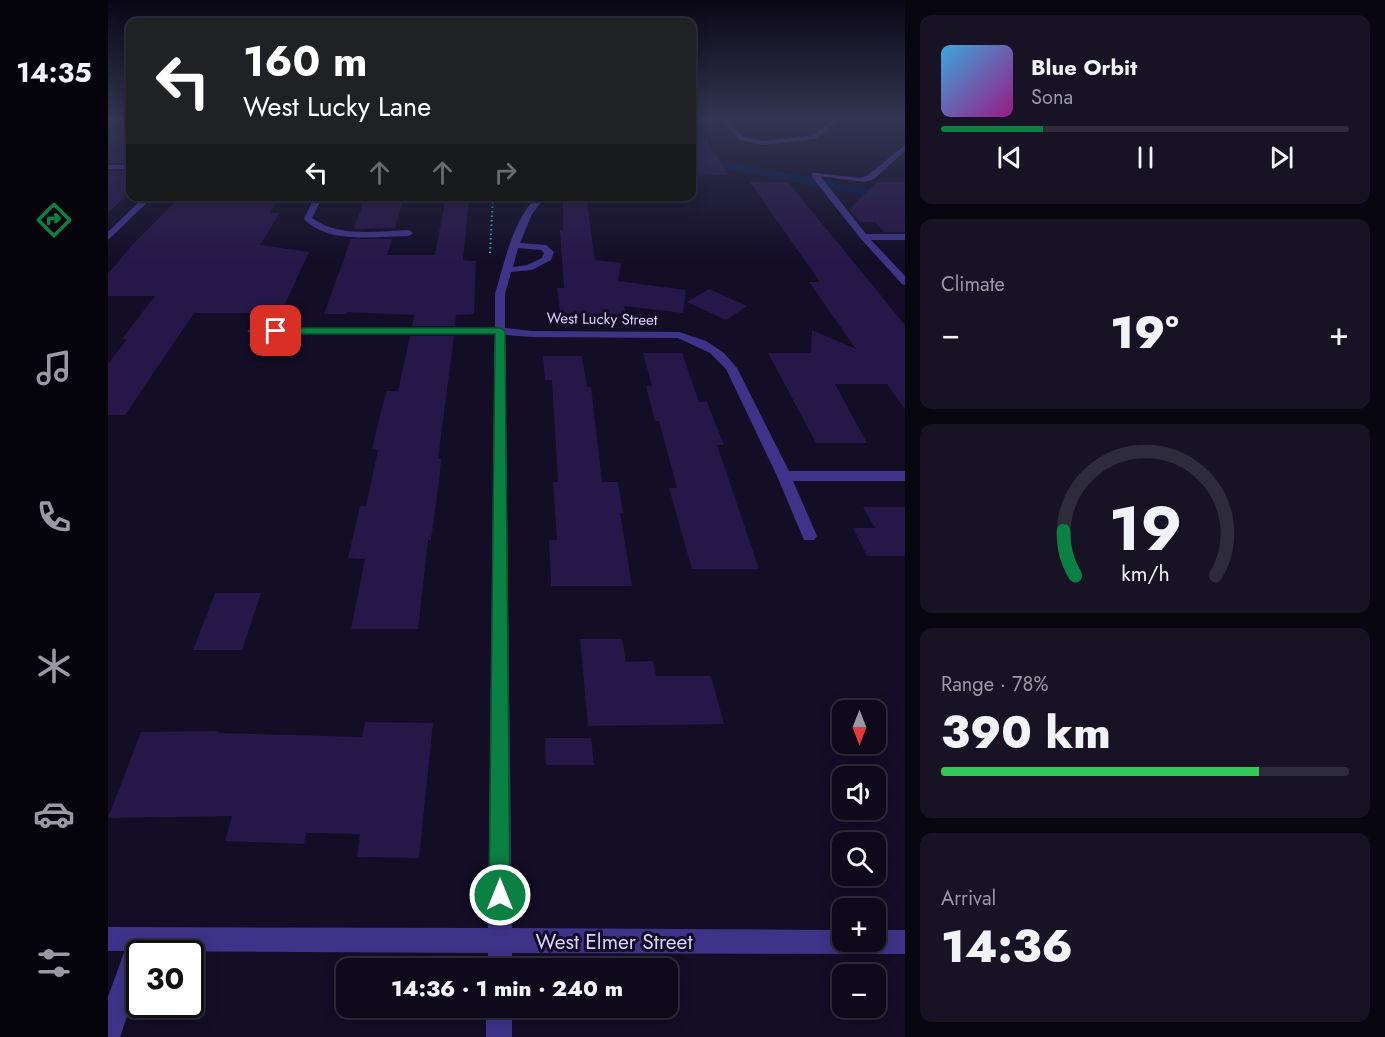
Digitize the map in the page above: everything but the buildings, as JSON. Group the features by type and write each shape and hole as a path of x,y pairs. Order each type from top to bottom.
{"street":[{"path":"883,166 871,177 861,180 814,175 864,237 905,282"},
{"path":"108,167 126,167"},
{"path":"109,234 145,201"},
{"path":"317,201 308,219 314,226 327,231 409,233"},
{"path":"500,958 500,294 514,245 536,201"},
{"path":"864,237 905,237"},
{"path":"507,270 529,268 546,260 549,252 543,246 514,245"},
{"name":"West Lucky Street","path":"252,331 500,331 532,334 679,335 702,342 720,353 731,368 784,476"},
{"path":"809,536 784,476 905,476"},
{"name":"West Elmer Street","path":"108,939 905,942"},
{"path":"108,1033 141,939"},
{"path":"499,1018 499,1037"}],"path":[{"path":"490,255 493,201"}],"waterway":[{"path":"731,166 889,196"}],"route":[{"path":"276,331 500,331 500,895"}]}
